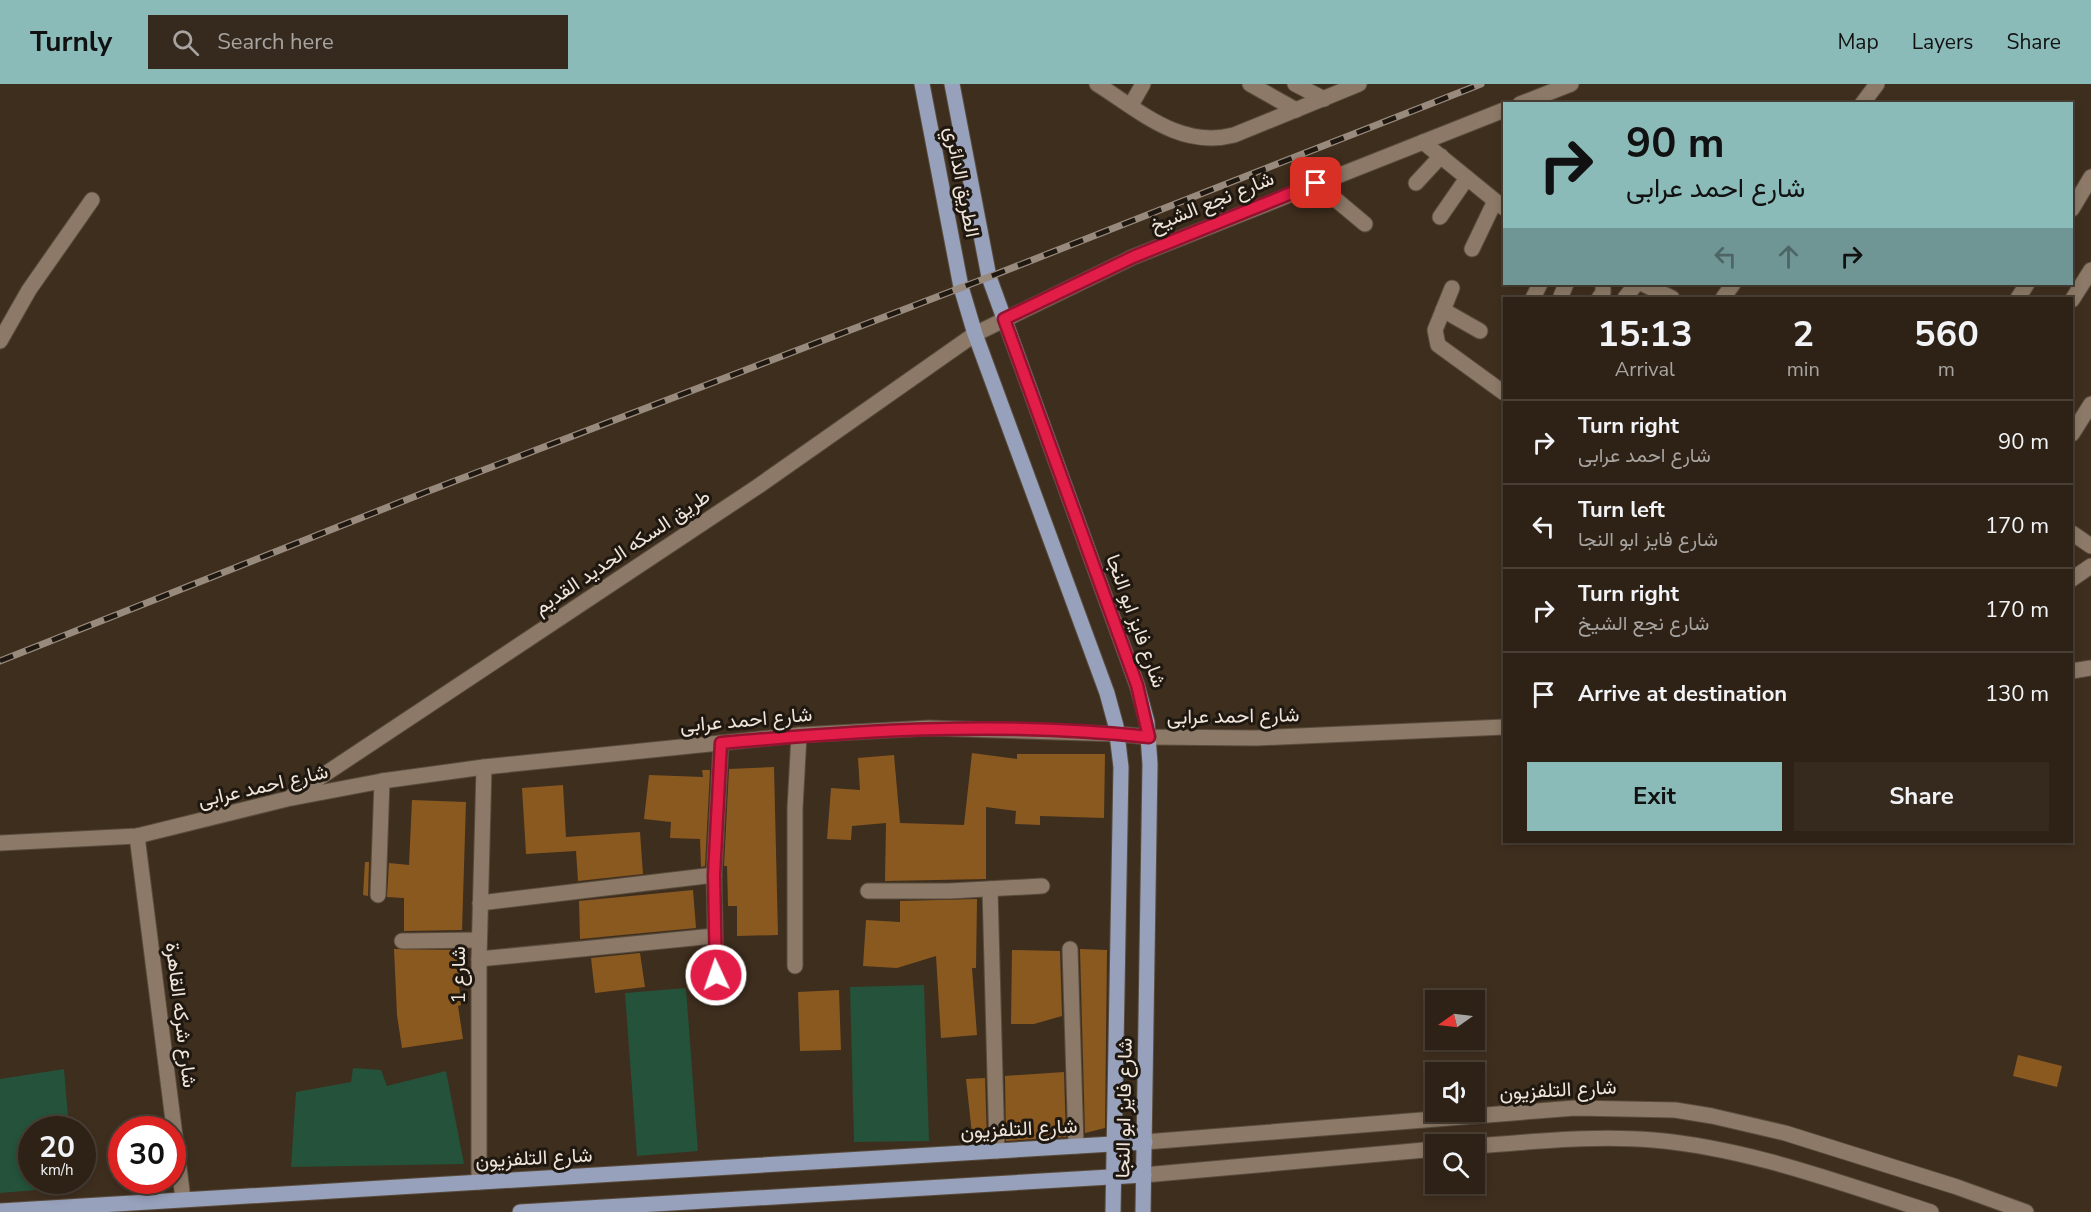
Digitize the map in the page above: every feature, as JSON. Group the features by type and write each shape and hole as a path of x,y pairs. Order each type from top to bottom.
{"main road":[{"name":"الطريق الدائري","path":"922,84 961,287"},
{"name":"الطريق الدائري","path":"952,84 989,277"},
{"name":"شارع فايز ابو النجا","path":"989,277 1137,685 1149,737 1143,1212"},
{"name":"شارع فايز ابو النجا","path":"961,287 975,334 1107,693 1118,734 1121,767 1113,1212"},
{"name":"شارع التلفزيون","path":"0,1211 1145,1142"},
{"path":"520,1212 1144,1175"}],"street":[{"path":"1097,84 1181,135 1216,140 1234,135 1359,84"},
{"path":"1131,105 1143,84"},
{"path":"1250,84 1296,110"},
{"path":"1295,84 1324,99"},
{"path":"1525,102 1571,84"},
{"path":"1864,102 1877,84"},
{"name":"شارع نجع الشيخ","path":"975,334 1133,257 1503,110"},
{"path":"1423,142 1500,204 1472,249"},
{"path":"1416,183 1441,156"},
{"path":"1440,218 1467,177"},
{"path":"2073,207 2091,177"},
{"path":"1316,183 1365,224"},
{"path":"0,341 30,290 92,200"},
{"path":"2073,298 2091,270"},
{"path":"1644,285 1670,297"},
{"path":"1452,288 1435,330 1438,345 1503,392"},
{"path":"1443,310 1480,331"},
{"name":"طريق السكه الحديد القديم","path":"287,799 757,487 975,334"},
{"path":"2073,432 2091,404"},
{"path":"2073,534 2091,546"},
{"path":"2073,578 2091,566"},
{"path":"2073,670 2091,668"},
{"name":"شارع احمد عرابى","path":"0,843 136,836 287,799 381,781 484,767 799,735 929,728 1149,737 1279,737 1503,727"},
{"path":"795,966 795,808 799,735"},
{"path":"716,975 714,875 721,743"},
{"name":"شارع 1","path":"479,1182 479,940 484,767"},
{"path":"378,895 381,781"},
{"name":"شارع شركه القاهرة","path":"136,836 183,1199"},
{"path":"480,903 714,875"},
{"path":"868,891 1042,886"},
{"path":"990,889 997,1151"},
{"path":"479,959 714,936"},
{"path":"402,941 479,940"},
{"path":"1070,949 1076,1146"},
{"name":"شارع التلفزيون","path":"1145,1142 1575,1108 1675,1110 1785,1133 1957,1187 2026,1212"},
{"path":"1485,1145 1599,1139 1653,1140 1684,1144 1773,1163 1931,1212"},
{"path":"1144,1175 1425,1150"}],"green space":[{"path":"924,985 929,1141 854,1142 850,987"},
{"path":"686,988 698,1151 637,1156 625,993"},
{"path":"353,1068 381,1070 387,1086 446,1071 464,1164 291,1167 296,1092 351,1082"},
{"path":"64,1069 68,1116 18,1116 18,1192 0,1193 0,1079"}],"building":[{"path":"972,753 1017,759 1017,754 1105,754 1104,818 1040,816 1040,825 1015,824 1016,811 986,807 986,879 885,881 886,823 852,826 851,840 827,839 831,788 860,790 858,758 894,755 900,823 964,825"},
{"path":"774,767 778,935 737,936 737,906 728,906 727,866 724,866 729,769"},
{"path":"702,770 710,770 705,866 701,867 700,839 670,838 671,822 644,819 649,775 703,777"},
{"path":"563,785 566,837 640,832 643,874 578,881 576,851 526,854 522,788"},
{"path":"412,800 466,802 462,930 404,931 404,898 387,897 389,863 409,865"},
{"path":"365,862 369,862 368,896 363,895"},
{"path":"693,890 696,928 580,939 579,901"},
{"path":"977,899 976,968 972,968 977,1035 941,1038 936,956 897,968 863,966 866,920 900,922 900,901"},
{"path":"394,949 462,950 464,985 459,985 461,1005 458,1006 463,1039 402,1048 397,1015"},
{"path":"1080,949 1107,950 1105,1128 1085,1133"},
{"path":"1012,950 1060,951 1062,1016 1034,1024 1011,1024"},
{"path":"640,953 645,987 595,993 591,958"},
{"path":"839,990 841,1050 800,1051 798,992"},
{"path":"2018,1055 2062,1066 2057,1087 2013,1076"},
{"path":"1064,1072 1066,1137 1006,1141 1005,1076"},
{"path":"985,1078 987,1142 973,1143 966,1079"}],"railway":[{"path":"0,661 426,492 989,277 1481,84"}],"route":[{"path":"716,975 714,875 721,743 864,730 929,728 1149,737 1137,685 1004,319 1133,257 1316,183"}]}
